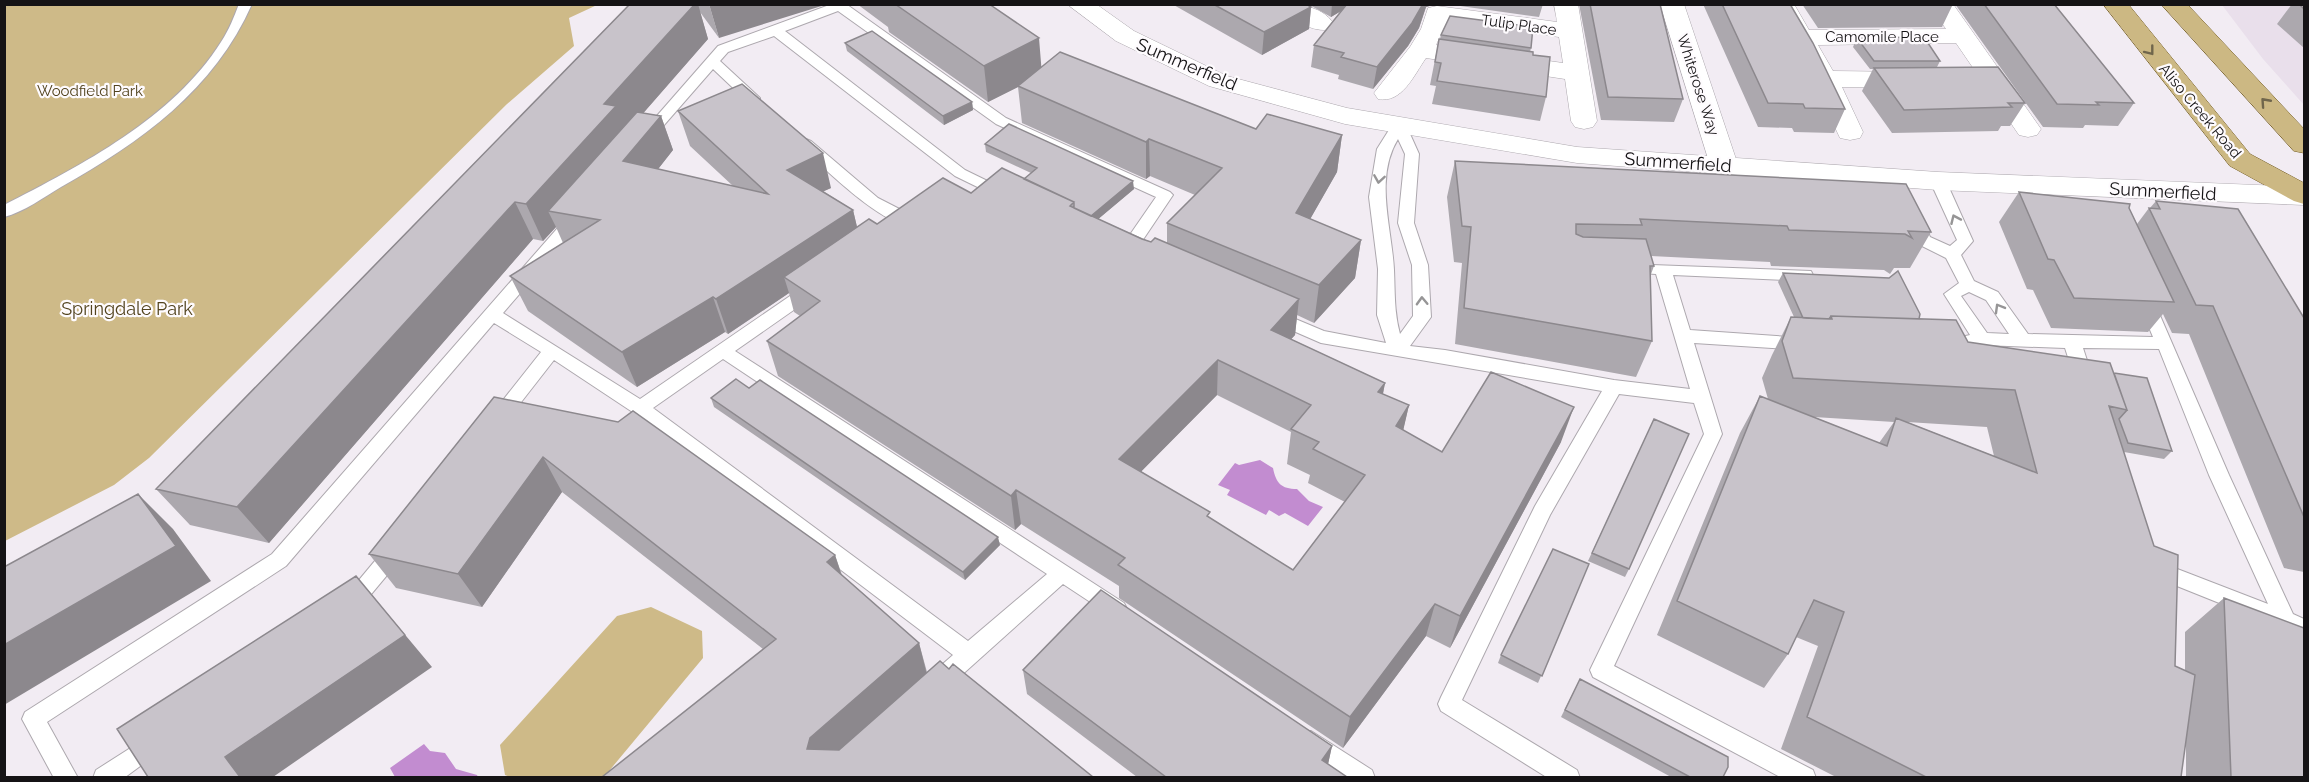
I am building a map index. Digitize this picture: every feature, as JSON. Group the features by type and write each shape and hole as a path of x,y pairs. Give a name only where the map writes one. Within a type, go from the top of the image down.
{"main road":[{"name":"Aliso Creek Road","path":"2115,4 2240,160 2304,196"},
{"path":"2173,4 2304,145"}],"street":[{"name":"Summerfield","path":"1079,4 1125,36 1218,81 1345,116 1577,155 1724,165 1902,195 1938,181 2304,196"},
{"path":"1285,4 1322,24"},
{"name":"Tulip Place","path":"1566,4 1584,121"},
{"name":"Whiterose Way","path":"1672,4 1724,165"},
{"name":"Camomile Place","path":"1782,4 1825,80 1850,132"},
{"name":"Camomile Place","path":"1941,4 2028,129"},
{"name":"Tulip Place","path":"1387,93 1420,50 1433,29 1437,14 1570,32"},
{"name":"Camomile Place","path":"1801,38 1963,36"},
{"path":"1420,50 1576,74"},
{"path":"1825,80 1994,80"}],"lane":[{"path":"4,212 52,187 131,137 188,90 222,52 246,4"},
{"path":"633,151 723,49 840,6 1001,121 1165,195 1120,250 1147,262"},
{"path":"776,31 960,172 1022,202"},
{"path":"712,61 767,111"},
{"path":"1397,351 1422,317 1420,264 1406,223 1412,154 1399,125"},
{"path":"1397,351 1386,315 1386,269 1377,198 1384,149 1399,125"},
{"path":"792,133 872,202 909,221"},
{"path":"960,189 976,181"},
{"path":"1938,181 1965,242 1952,254"},
{"path":"1902,195 1924,240 1952,254 1968,285 1992,296 2023,340"},
{"path":"67,777 33,719 279,560 588,203"},
{"path":"893,233 926,210"},
{"path":"1617,267 1826,276"},
{"path":"1663,269 1713,434 1601,669 1804,777"},
{"path":"640,408 828,278"},
{"path":"1968,285 1952,294 1962,313 1982,339"},
{"path":"2141,290 2219,475 2286,621"},
{"path":"1260,310 1321,337 1397,351 1445,356 1614,387 1703,397"},
{"path":"492,314 640,408 969,654"},
{"path":"1685,336 1825,346"},
{"path":"1931,349 1982,339 2165,343"},
{"path":"2072,342 2091,399"},
{"path":"486,435 552,350"},
{"path":"723,351 1135,622"},
{"path":"1569,777 1449,704 1542,512 1614,387"},
{"path":"337,614 356,601 408,534"},
{"path":"2143,554 2146,564 2304,628"},
{"path":"920,698 1062,573"},
{"path":"104,777 172,730"},
{"path":"1297,732 1364,777"}],"shaded area":[{"path":"2222,5 2304,5 2304,105 2263,59"},
{"path":"1260,460 1273,468 1280,484 1287,488 1297,489 1309,501 1323,507 1308,526 1285,513 1279,516 1269,510 1266,515 1227,495 1230,490 1218,485 1235,463 1239,465"},
{"path":"424,744 430,751 445,753 456,769 478,777 395,777 390,768"}],"green space":[{"name":"Springdale Park","path":"5,5 597,5 569,18 574,46 507,104 149,458 114,485 5,541"},
{"path":"651,607 702,631 703,658 604,777 510,777 505,775 500,745 617,616"}],"building":[{"path":"630,4 695,4 604,104 616,106 526,204 515,202 237,507 156,489"},
{"path":"895,4 989,4 1039,38 984,66"},
{"path":"1213,4 1306,4 1311,7 1264,32"},
{"path":"1347,4 1423,4 1412,23 1377,67 1341,57 1344,53 1314,45"},
{"path":"1590,4 1660,4 1683,99 1608,97"},
{"path":"1722,4 1790,4 1813,43 1845,109 1805,108 1803,104 1768,103"},
{"path":"1984,4 2054,4 2134,103 2057,104"},
{"path":"1450,16 1533,27 1531,48 1441,35"},
{"path":"872,31 972,102 943,116 845,43"},
{"path":"1924,37 1940,61 1874,61 1857,38"},
{"path":"1439,39 1533,52 1533,55 1550,57 1546,97 1437,81 1441,63 1435,62"},
{"path":"1060,52 1256,129 1267,114 1342,135 1296,213 1361,240 1319,285 1167,223 1222,168 1149,139 1146,142 1018,86"},
{"path":"1998,67 2025,103 2008,103 2012,107 1904,110 1874,68"},
{"path":"742,84 823,153 787,170 853,210 716,299 713,297 622,352 510,276 600,220 548,211 637,112 661,116 623,161 768,194 678,111"},
{"path":"1009,124 1133,181 1091,216 1074,208 1074,202 1024,179 1037,168 985,144"},
{"path":"1455,161 1906,184 1931,232 1908,231 1912,238 1905,234 1789,230 1787,226 1640,219 1642,225 1576,224 1576,234 1583,237 1646,239 1654,266 1650,266 1652,341 1464,308 1471,227 1462,226"},
{"path":"1002,168 1074,202 1070,206 1142,239 1151,242 1155,238 1299,299 1271,330 1385,383 1378,392 1409,405 1396,426 1442,452 1491,372 1574,407 1460,616 1435,604 1350,717 1118,565 1125,558 1016,490 1011,496 767,341 820,301 784,277 869,219 877,224 943,178 971,193","holes":["1218,360 1311,405 1291,429 1319,442 1313,449 1365,475 1293,570 1207,516 1210,512 1119,459"]},
{"path":"2019,192 2130,204 2129,208 2174,302 2074,298 2054,260 2048,259"},
{"path":"2156,201 2238,209 2304,318 2304,517 2213,306 2196,305 2149,208 2160,209"},
{"path":"1898,271 1920,314 1919,319 1831,316 1829,319 1803,318 1783,273 1889,278"},
{"path":"1831,316 1956,320 1968,342 2110,363 2127,410 2109,406 2154,546 2178,555 2175,666 2195,675 2181,777 1926,777 1807,717 1844,612 1814,600 1788,654 1677,601 1760,396 1887,446 1896,418 2037,473 2015,390 1793,378 1782,341 1791,317 1832,319"},
{"path":"2114,373 2147,378 2172,451 2128,443 2119,419 2127,410"},
{"path":"736,379 749,388 760,380 998,537 963,572 711,398"},
{"path":"494,397 618,422 633,411 835,555 827,562 919,643 810,738 807,749 839,750 940,661 949,669 953,664 1093,777 602,777 776,639 543,457 458,574 369,554"},
{"path":"1654,419 1689,434 1629,569 1592,553"},
{"path":"138,494 176,546 4,645 4,567"},
{"path":"1553,549 1589,564 1542,676 1501,655"},
{"path":"356,576 405,635 225,757 240,777 148,777 117,729"},
{"path":"1101,590 1332,746 1322,760 1347,777 1166,777 1023,670"},
{"path":"2224,598 2304,628 2304,777 2231,777"},
{"path":"1580,679 1728,757 1728,767 1723,777 1690,777 1565,710"}],"park label":[{"name":"Woodfield Park","path":"90,91"}]}
